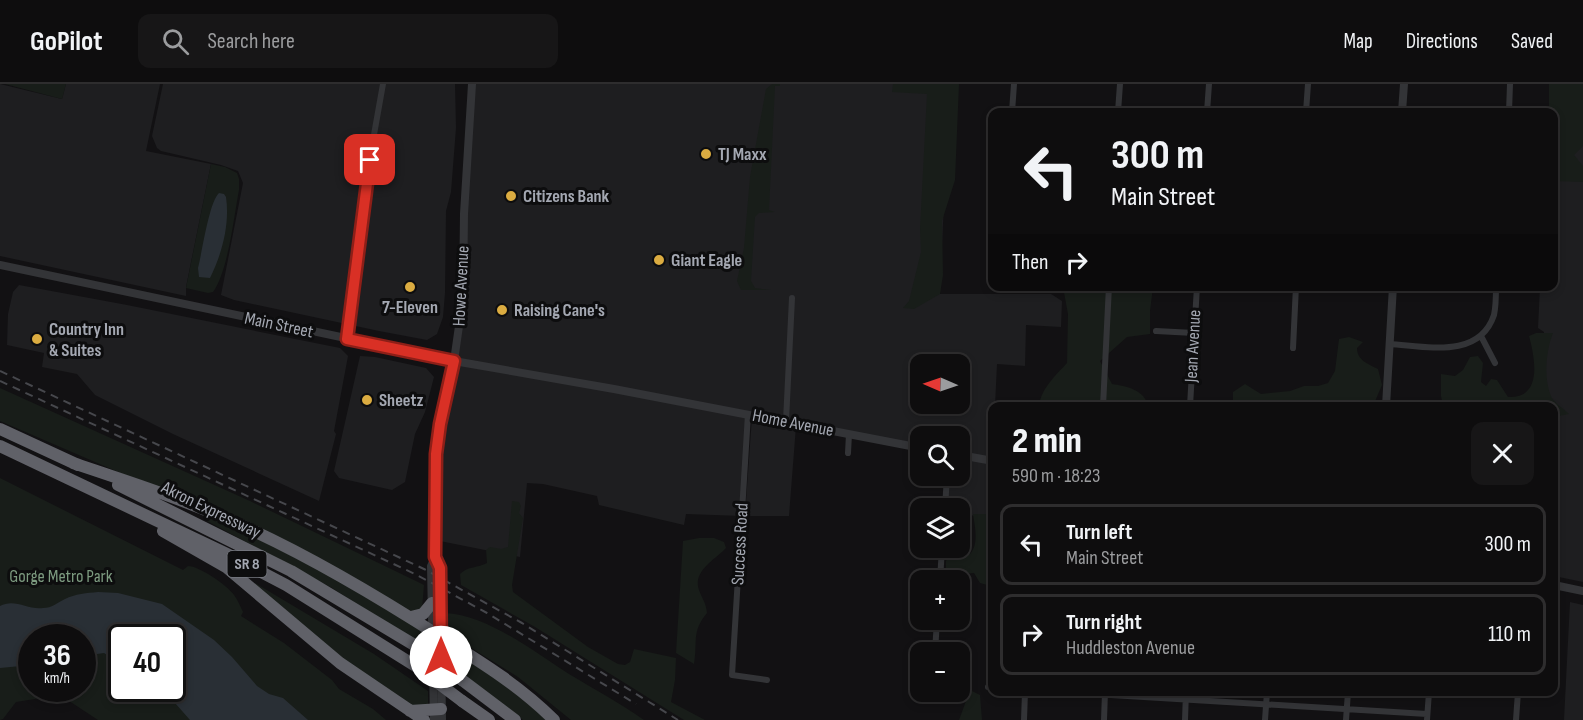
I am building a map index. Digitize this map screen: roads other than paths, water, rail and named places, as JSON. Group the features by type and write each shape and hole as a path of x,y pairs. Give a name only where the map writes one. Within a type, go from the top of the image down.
{"highway":[{"name":"Akron Expressway","path":"0,429 291,571 416,646 515,720"},
{"name":"Akron Expressway","path":"0,446 210,545 286,585 417,667 489,720"},
{"path":"73,463 159,492 242,525 319,563 411,617 503,676 554,720"},
{"path":"68,477 226,567 340,663 424,720"},
{"path":"411,617 423,614 432,603"},
{"path":"410,711 437,715"}],"street":[{"path":"347,339 367,174 383,84"},
{"name":"Howe Avenue","path":"437,634 432,603 431,566 435,557 436,454 454,361 463,298 464,214 472,84"},
{"path":"1012,108 1014,84"},
{"path":"1118,108 1120,84"},
{"path":"1207,108 1209,84"},
{"path":"1306,108 1308,84"},
{"path":"1402,108 1404,84"},
{"path":"1509,108 1510,84"},
{"name":"Main Street","path":"0,265 454,361 665,398"},
{"path":"1103,402 1109,291"},
{"name":"Jean Avenue","path":"1190,402 1197,291"},
{"path":"1293,348 1296,291"},
{"path":"1386,402 1393,291"},
{"path":"1389,344 1457,347 1475,341 1486,330 1494,314 1496,291"},
{"path":"786,421 792,298"},
{"path":"1156,331 1194,333"},
{"path":"1480,336 1495,363"},
{"name":"Home Avenue","path":"665,398 910,446"},
{"name":"Success Road","path":"747,414 732,675 766,680"},
{"path":"848,453 849,434"},
{"path":"970,457 988,460"},
{"name":"Howe Avenue","path":"435,557 440,568 437,715"},
{"path":"1558,586 1583,591"},
{"path":"1024,720 1025,696"},
{"path":"1104,720 1105,696"},
{"path":"1139,696 1346,709 1427,717 1429,696"},
{"path":"1185,720 1186,696"},
{"path":"1265,720 1267,696"},
{"path":"1346,720 1348,696"},
{"path":"1516,720 1518,696"}],"railway":[{"path":"0,371 424,569 522,623 678,720"},
{"path":"0,381 415,574 487,613 636,704"}],"place":[{"name":"TJ Maxx","path":"706,154"},
{"name":"Citizens Bank","path":"511,196"},
{"name":"Giant Eagle","path":"659,260"},
{"name":"7-Eleven","path":"410,287"},
{"name":"Raising Cane's","path":"502,310"},
{"name":"Country Inn & Suites","path":"37,339"},
{"name":"Sheetz","path":"367,400"}],"park label":[{"name":"Gorge Metro Park","path":"61,576"}]}
